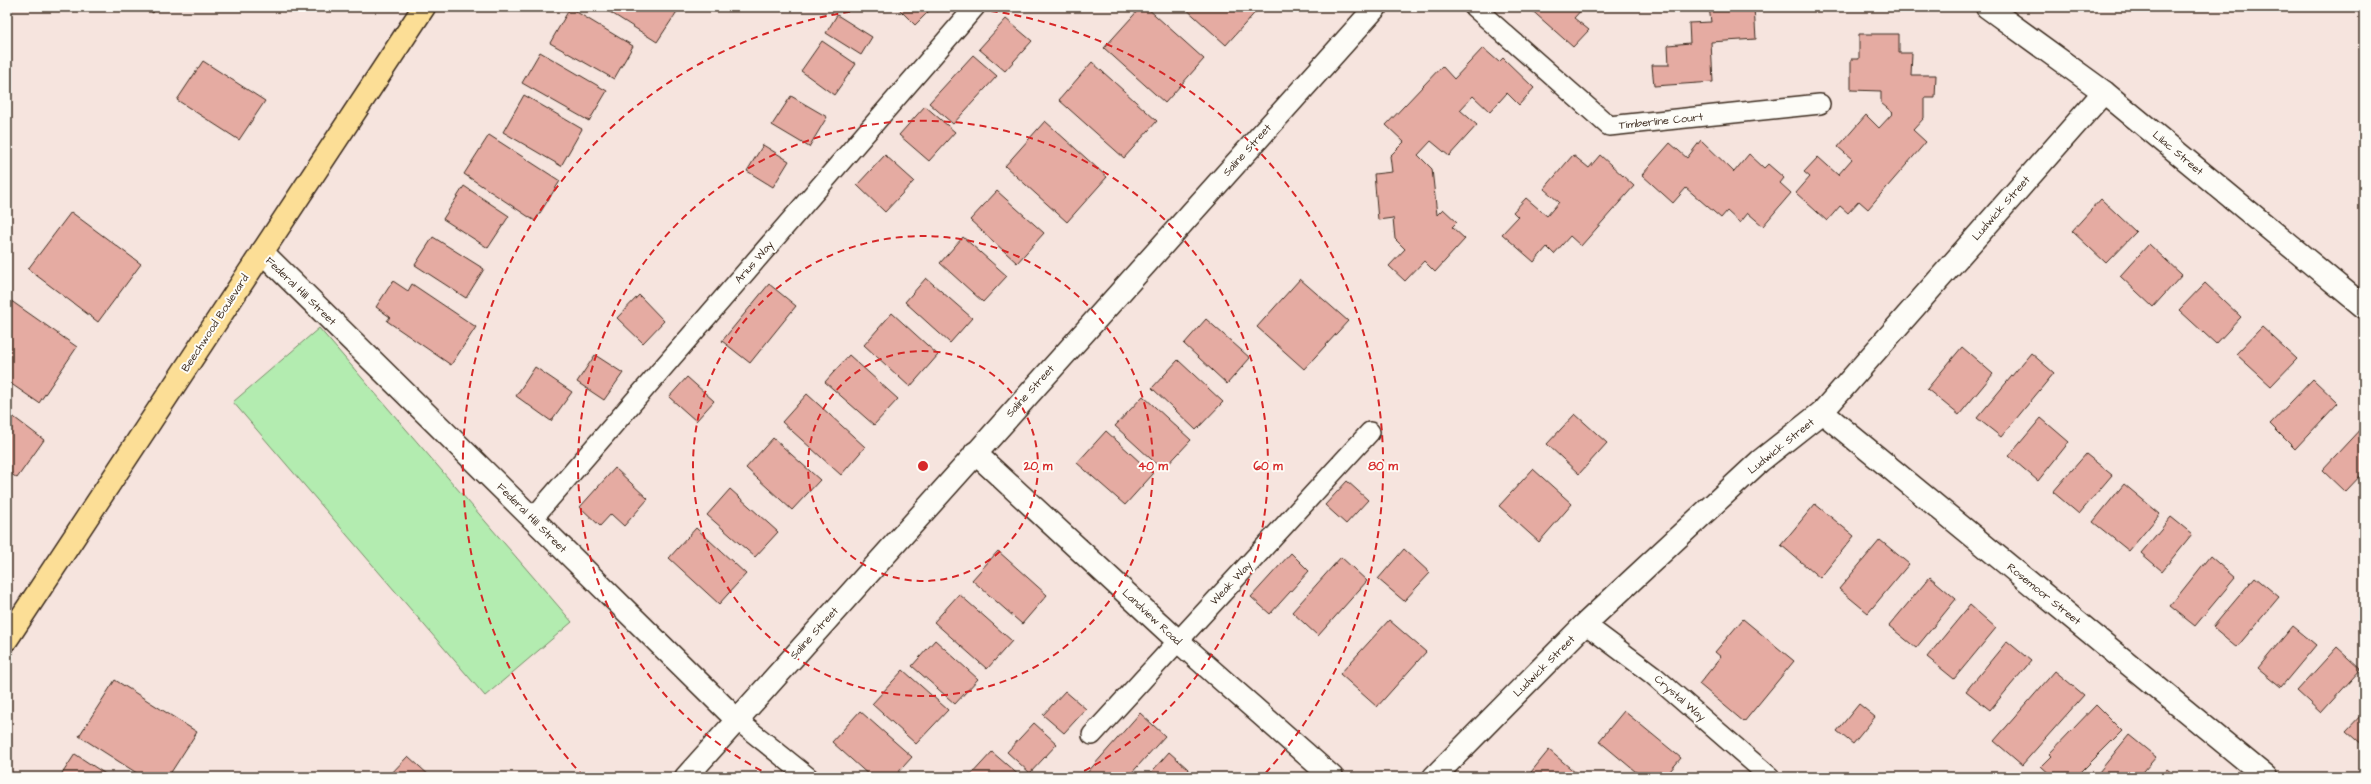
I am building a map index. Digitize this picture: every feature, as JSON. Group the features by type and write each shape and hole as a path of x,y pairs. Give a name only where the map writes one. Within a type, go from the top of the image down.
{"main road":[{"name":"Beechwood Boulevard","path":"7,639 424,7"}],"street":[{"name":"Saline Street","path":"686,777 974,453 1376,7"},
{"name":"Lilac Street","path":"1987,7 2104,92 2364,306"},
{"name":"Ludwick Street","path":"1434,777 1585,624 1760,461 1822,412 2104,92"},
{"name":"Federal Hill Street","path":"262,252 737,720"},
{"name":"Rosemoor Street","path":"1822,412 2266,777"},
{"name":"Landview Road","path":"974,453 1178,641 1332,777"}],"lane":[{"name":"Arius Way","path":"533,518 975,7"},
{"name":"Timberline Court","path":"1474,7 1609,126 1820,104"},
{"name":"Weak Way","path":"1092,735 1370,432"},
{"name":"Crystal Way","path":"1585,624 1653,674 1770,777"},
{"name":"Federal Hill Street","path":"737,720 808,777"}],"green space":[{"path":"319,328 572,622 485,696 233,402"}],"building":[{"path":"144,7 157,7 153,13"},
{"path":"311,7 322,7 319,12"},
{"path":"602,7 680,7 657,42"},
{"path":"897,7 933,7 915,25"},
{"path":"1141,7 1146,7 1204,59 1165,103 1104,48"},
{"path":"1184,7 1260,7 1226,45"},
{"path":"1528,7 1584,7 1574,18 1589,30 1573,47"},
{"path":"1709,7 1754,7 1756,39 1711,42 1713,82 1654,86 1652,65 1669,65 1668,45 1690,43 1689,23 1711,22"},
{"path":"570,8 633,46 614,79 550,43"},
{"path":"837,15 872,37 861,55 826,33"},
{"path":"1006,19 1032,41 1005,71 979,49"},
{"path":"1859,34 1899,34 1899,53 1912,53 1911,75 1936,75 1935,98 1924,98 1924,118 1913,130 1926,142 1868,209 1859,201 1848,213 1840,206 1827,221 1796,193 1810,177 1804,172 1818,157 1838,175 1852,159 1838,147 1866,115 1879,128 1893,113 1881,103 1881,91 1851,90 1851,59 1859,59"},
{"path":"822,41 856,64 834,95 801,71"},
{"path":"1483,48 1499,62 1503,58 1534,88 1519,105 1507,93 1490,112 1473,96 1460,110 1477,125 1449,156 1431,141 1418,155 1432,169 1437,215 1443,209 1457,222 1452,227 1465,239 1435,272 1424,261 1405,281 1389,266 1405,249 1395,239 1393,218 1378,220 1374,174 1392,172 1390,156 1404,142 1386,125 1442,66 1454,79"},
{"path":"540,52 607,91 589,121 522,83"},
{"path":"973,55 997,76 953,124 929,103"},
{"path":"203,61 265,101 239,140 177,100"},
{"path":"1092,62 1157,121 1124,158 1059,100"},
{"path":"524,95 582,129 561,166 503,132"},
{"path":"791,96 827,117 809,147 772,125"},
{"path":"925,106 955,132 929,161 899,135"},
{"path":"1045,121 1107,177 1067,222 1005,166"},
{"path":"489,135 560,181 535,221 464,174"},
{"path":"1701,140 1734,172 1749,154 1764,168 1768,164 1784,178 1780,183 1791,193 1763,226 1748,213 1740,223 1727,211 1721,218 1686,188 1673,203 1642,175 1670,143 1687,158"},
{"path":"763,145 789,161 773,187 747,171"},
{"path":"885,155 914,181 885,212 857,185"},
{"path":"1573,155 1589,168 1600,155 1634,186 1581,246 1570,236 1554,254 1547,247 1534,262 1502,234 1518,217 1513,212 1526,198 1547,216 1559,202 1544,189"},
{"path":"464,186 509,216 488,248 443,219"},
{"path":"997,191 1044,233 1017,263 970,220"},
{"path":"2101,199 2136,232 2106,263 2072,231"},
{"path":"71,212 141,264 98,322 28,269"},
{"path":"433,237 484,269 466,298 415,265"},
{"path":"963,237 1007,276 983,302 940,263"},
{"path":"2149,244 2182,275 2153,307 2120,276"},
{"path":"926,278 972,318 950,343 905,302"},
{"path":"1300,279 1348,321 1304,369 1257,327"},
{"path":"393,281 408,291 412,284 476,327 451,365 387,321 390,317 376,307"},
{"path":"2205,283 2241,317 2216,344 2179,310"},
{"path":"769,284 796,306 750,363 722,341"},
{"path":"639,295 664,321 643,343 617,318"},
{"path":"7,298 77,347 39,403 7,381"},
{"path":"892,313 938,355 910,387 864,345"},
{"path":"1206,319 1250,358 1227,384 1184,344"},
{"path":"2262,327 2297,359 2271,386 2236,354"},
{"path":"1962,347 1993,374 1959,415 1927,389"},
{"path":"2031,353 2054,373 2001,437 1977,418"},
{"path":"595,355 623,373 604,400 577,382"},
{"path":"849,355 898,399 874,425 825,382"},
{"path":"1178,360 1223,402 1196,430 1152,388"},
{"path":"535,367 572,392 551,421 516,396"},
{"path":"687,377 714,401 696,421 669,397"},
{"path":"2313,379 2338,403 2295,449 2270,424"},
{"path":"807,394 865,447 841,475 782,422"},
{"path":"1143,396 1191,440 1163,470 1115,426"},
{"path":"7,412 44,440 17,478 7,471"},
{"path":"1575,414 1607,443 1579,474 1547,444"},
{"path":"2041,418 2069,442 2038,481 2009,456"},
{"path":"2364,425 2364,472 2345,492 2322,470"},
{"path":"1106,431 1153,474 1125,505 1077,463"},
{"path":"773,438 820,480 792,510 746,468"},
{"path":"2086,454 2112,475 2079,514 2053,492"},
{"path":"615,468 648,499 624,526 611,514 600,526 580,507"},
{"path":"1533,469 1572,504 1539,542 1499,506"},
{"path":"1347,481 1368,500 1346,524 1325,505"},
{"path":"2124,484 2160,514 2129,551 2093,522"},
{"path":"730,489 778,532 755,557 707,515"},
{"path":"1815,504 1854,536 1820,578 1781,545"},
{"path":"2171,517 2192,534 2162,571 2141,553"},
{"path":"696,528 746,574 719,604 669,558"},
{"path":"1880,540 1909,564 1868,613 1839,589"},
{"path":"1404,549 1430,573 1404,601 1378,579"},
{"path":"998,551 1047,595 1022,624 972,580"},
{"path":"1291,553 1309,571 1270,614 1251,597"},
{"path":"2210,556 2235,578 2195,626 2170,606"},
{"path":"1341,557 1367,581 1318,636 1292,612"},
{"path":"1930,577 1956,599 1916,648 1889,626"},
{"path":"2255,577 2279,597 2237,647 2213,627"},
{"path":"959,594 1012,641 987,669 934,622"},
{"path":"1970,605 1996,628 1954,679 1927,657"},
{"path":"1743,619 1794,661 1744,722 1699,684 1721,657 1715,652"},
{"path":"1389,620 1426,652 1377,707 1340,674"},
{"path":"2293,626 2316,645 2281,687 2258,668"},
{"path":"935,640 978,679 955,704 912,666"},
{"path":"2007,641 2031,661 1990,710 1966,691"},
{"path":"2337,647 2361,669 2321,713 2297,691"},
{"path":"903,670 948,710 916,744 872,704"},
{"path":"2055,671 2084,695 2022,765 1994,741"},
{"path":"115,680 197,732 168,777 143,777 79,736"},
{"path":"1065,691 1086,709 1064,733 1043,715"},
{"path":"1859,704 1875,717 1853,744 1837,731"},
{"path":"2096,705 2122,731 2076,777 2053,777 2041,766 2051,756 2049,754"},
{"path":"860,711 912,757 894,777 871,777 832,742"},
{"path":"1624,711 1681,758 1665,777 1642,777 1599,741"},
{"path":"2364,712 2364,747 2346,731"},
{"path":"1140,713 1165,736 1128,777 1089,777 1086,774"},
{"path":"1034,723 1057,744 1030,773 1007,752"},
{"path":"2129,735 2156,757 2139,777 2095,777"},
{"path":"1549,750 1577,774 1575,777 1527,777"},
{"path":"992,752 1021,777 969,777"},
{"path":"1169,752 1197,777 1147,777"},
{"path":"75,754 110,777 60,777"},
{"path":"408,756 431,777 388,777"},
{"path":"2167,769 2177,777 2160,777"}]}
